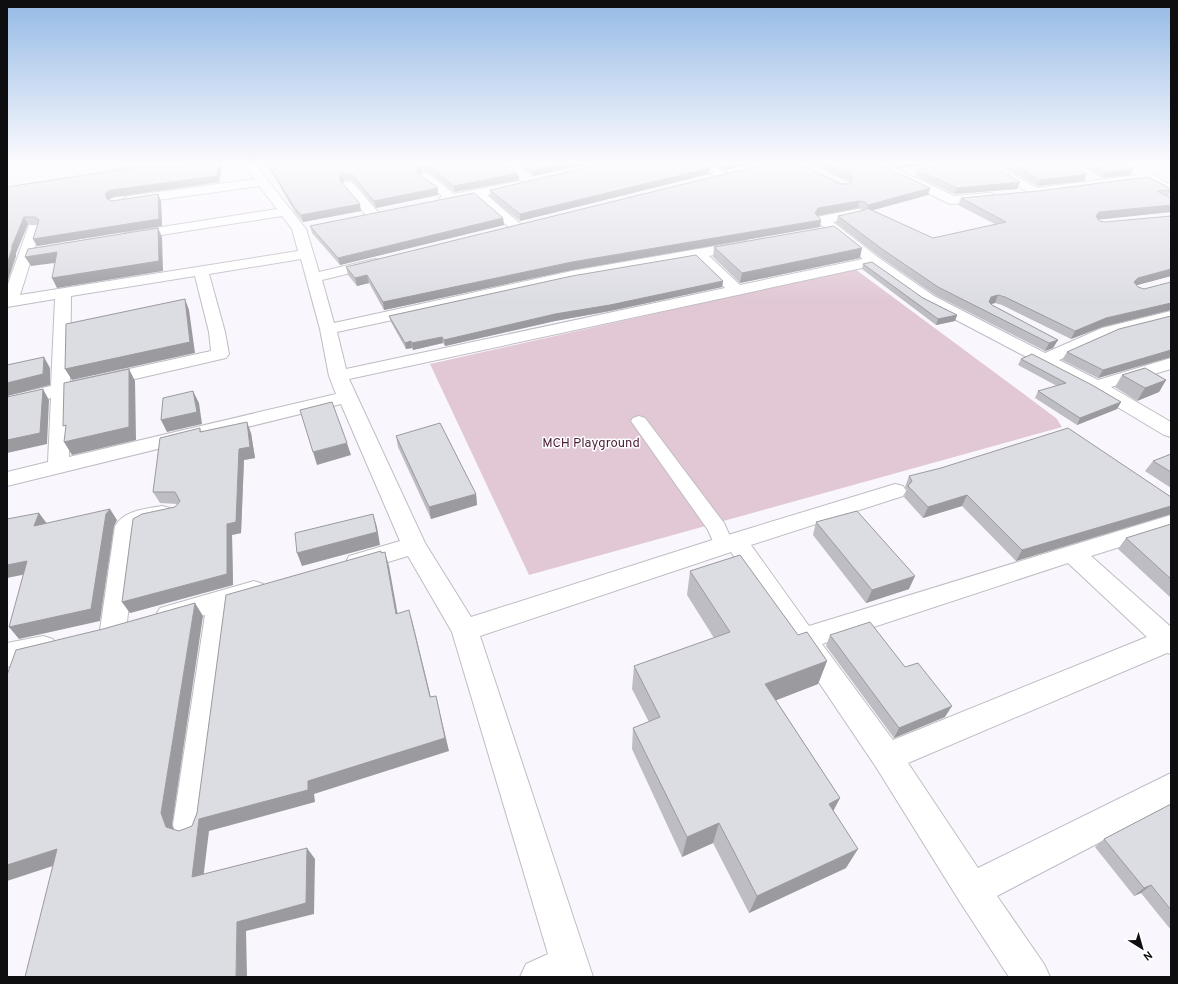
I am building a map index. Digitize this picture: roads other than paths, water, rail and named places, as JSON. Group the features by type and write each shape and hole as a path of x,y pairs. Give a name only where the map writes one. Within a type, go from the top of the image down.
{"street":[{"path":"287,209 299,222 306,254 343,386 414,546 465,630 561,973"},
{"path":"367,209 372,215"},
{"path":"496,209 517,227"},
{"path":"358,218 387,212"},
{"path":"858,213 822,220 826,231 874,261 928,299 1096,386 1171,432"},
{"path":"116,239 299,222"},
{"path":"502,231 532,223"},
{"path":"34,228 9,302 306,254"},
{"path":"328,329 572,276 758,242"},
{"path":"24,254 40,251"},
{"path":"698,253 736,290"},
{"path":"313,278 388,259"},
{"path":"7,479 58,467 343,386 736,290 874,261"},
{"path":"7,402 220,354 217,332 201,271"},
{"path":"58,467 63,294"},
{"path":"1045,359 1108,332 1171,316"},
{"path":"1050,337 1071,348"},
{"path":"1096,386 1171,363"},
{"path":"465,630 730,543 895,491"},
{"path":"110,630 127,526 136,520 172,511"},
{"path":"802,639 1171,523"},
{"path":"730,543 802,639 887,757 972,890 1031,977"},
{"path":"340,567 414,546"},
{"path":"887,757 1170,642 1072,553"},
{"path":"7,682 11,654 110,630 272,586"},
{"path":"189,825 220,601"},
{"path":"972,890 1171,788"}],"lane":[{"path":"639,421 717,528 730,543"}],"park label":[{"name":"MCH Playground","path":"591,442"}]}
